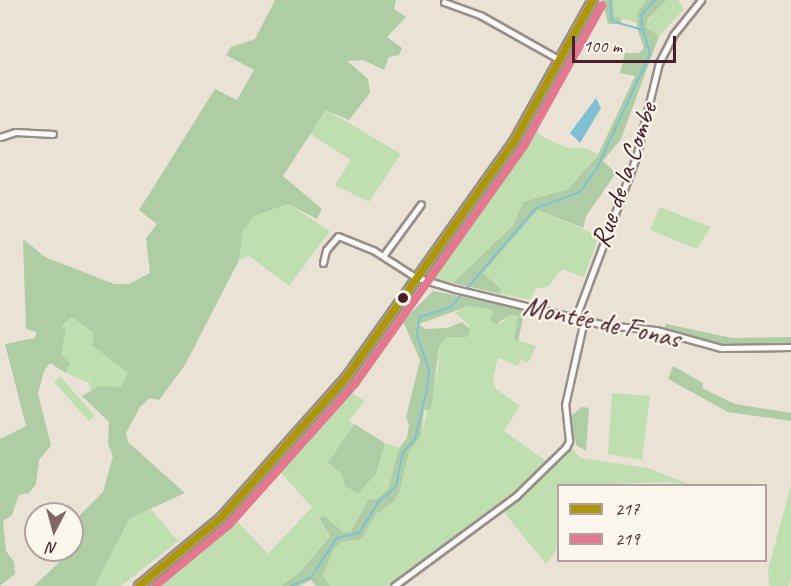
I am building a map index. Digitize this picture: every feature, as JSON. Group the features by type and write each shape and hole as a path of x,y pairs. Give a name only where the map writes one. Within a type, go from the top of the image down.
{"main road":[{"path":"139,586 222,517 346,378 415,277 515,140 558,59 593,0"}],"street":[{"name":"Rue de la Combe","path":"576,317 636,158 659,63 673,35 701,0"},
{"path":"444,2 480,15 558,59"},
{"path":"0,137 15,132 53,134"},
{"path":"383,256 421,204"},
{"name":"Montée de Fonas","path":"323,263 326,250 338,236 383,256 415,277 455,289 616,327 641,327 721,348 791,347"},
{"path":"394,586 516,496 566,447 569,441 565,405 584,320"}],"green space":[{"path":"275,0 396,0 394,9 406,17 387,37 402,48 399,55 389,57 384,70 363,60 347,61 368,79 370,93 349,120 326,110 283,176 322,209 317,219 288,204 254,216 243,231 239,260 185,365 159,400 150,398 140,407 126,433 128,442 185,493 130,518 95,586 34,586 59,562 84,562 84,511 103,492 113,456 108,444 109,422 82,396 99,386 121,387 128,373 92,345 94,333 72,317 61,326 66,330 61,354 70,363 66,373 50,363 44,371 38,393 51,446 39,460 36,484 29,493 19,495 12,515 3,521 6,551 14,562 15,574 0,586 0,439 26,426 5,344 35,338 36,332 26,329 23,239 45,257 114,284 129,284 150,273 146,238 157,224 139,210 215,89 237,100 254,70 226,55 231,47 255,39"},
{"path":"602,0 613,0 614,17 620,17 622,24 608,24"},
{"path":"613,0 647,0 638,11 638,23 614,17"},
{"path":"647,0 667,0 648,19 646,27 659,36 621,139 603,161 616,173 586,216 583,228 538,210 483,273 501,288 500,294 453,283 513,225 523,202 568,189 598,155 635,76 620,73 625,53 639,53 644,48 637,28 638,11"},
{"path":"667,0 678,0 684,9 659,36 646,27 648,20"},
{"path":"327,110 401,154 369,202 335,185 351,160 310,134"},
{"path":"533,126 541,136 568,148 585,148 598,154 568,189 523,202 513,225 453,283 429,277 427,270"},
{"path":"288,204 330,231 289,286 249,256 239,260 243,231 254,216"},
{"path":"660,207 711,227 697,249 650,230"},
{"path":"538,210 599,236 584,277 562,269 548,287 536,288 530,300 500,294 501,287 483,273"},
{"path":"433,291 525,309 518,342 514,339 518,316 510,315 496,324 490,321 493,310 469,306 419,324 425,329 448,328 462,322 471,330 467,337 447,337 439,347 431,409 424,410 421,436 409,452 400,491 394,502 377,513 362,539 342,542 333,550 323,576 330,586 316,586 311,580 299,586 281,586 301,571 330,536 319,518 323,515 343,532 350,532 368,500 378,498 388,489 399,448 407,438 409,424 406,417 420,360 403,321"},
{"path":"469,306 494,310 500,324 510,315 518,316 514,339 536,346 528,363 521,359 518,366 498,358 493,377 495,388 520,406 504,431 546,461 521,488 387,586 330,586 323,576 333,550 342,542 362,539 377,513 394,502 400,491 409,452 421,436 438,368 439,347 447,337 467,337 469,325 455,313"},
{"path":"72,317 95,333 118,366 129,373 121,387 91,390 89,383 66,373 70,363 61,354 66,331 60,327"},
{"path":"666,324 732,338 791,337 791,344 724,345 664,330"},
{"path":"673,366 703,383 702,388 735,404 791,413 791,421 728,412 668,379"},
{"path":"60,376 95,416 89,421 54,382"},
{"path":"345,389 365,401 349,421 354,424 328,464 341,474 345,486 376,474 385,443 399,448 388,489 378,498 368,500 350,532 343,532 323,515 319,519 330,535 301,571 281,586 157,586 197,557 237,521 268,554 312,507 278,470"},
{"path":"612,393 650,396 642,460 608,454"},
{"path":"582,407 589,408 586,451 576,445 569,418"},
{"path":"354,424 385,443 376,474 358,493 345,486 341,474 328,463"},
{"path":"571,448 581,458 648,468 688,484 665,482 557,484 557,549 546,564 503,511"},
{"path":"791,485 791,579 789,586 769,586 768,570"},
{"path":"149,507 178,541 121,586 95,586 130,518"}],"water":[{"path":"596,98 601,108 580,143 570,133"}],"waterway":[{"path":"291,586 311,577 337,538 359,533 378,502 396,487 403,452 415,439 428,385 429,369 417,336 419,317 451,307 536,208 580,192 597,168 650,54 643,30 612,21 610,0"},
{"path":"642,29 641,15 655,0"}],"transit line":[{"name":"217","path":"139,586 222,517 346,378 515,140 593,0"},
{"name":"219","path":"155,586 229,525 355,384 524,146 602,5"}]}
